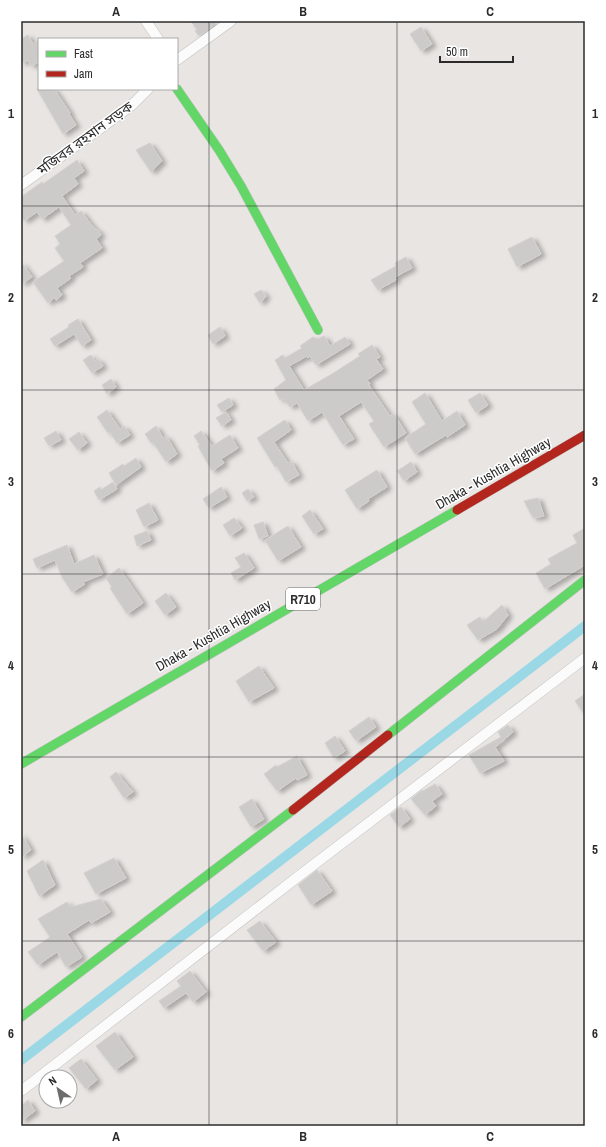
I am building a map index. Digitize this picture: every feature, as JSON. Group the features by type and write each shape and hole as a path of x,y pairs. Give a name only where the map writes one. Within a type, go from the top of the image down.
{"street":[{"path":"146,21 157,38"},
{"path":"178,59 231,21"},
{"name":"মজিবর রহমান সড়ক","path":"21,184 122,113 147,90"},
{"path":"178,90 219,150 241,186 318,330"},
{"name":"Dhaka - Kushtia Highway","path":"21,764 585,435"},
{"path":"21,1017 280,820 585,580"},
{"path":"21,1091 283,888 585,658"}],"building":[{"path":"191,21 210,21 213,26 199,36"},
{"path":"421,27 432,44 421,51 410,34"},
{"path":"28,35 33,44 38,41 38,62 31,66 28,60 21,63 21,39"},
{"path":"37,89 55,90 70,113 69,114 76,125 63,134"},
{"path":"150,143 162,161 151,172 136,150"},
{"path":"77,160 84,171 74,178 78,184 62,196 75,215 81,211 96,230 97,229 101,235 96,239 102,248 80,263 83,267 69,276 71,278 57,288 62,295 56,300 54,298 48,303 33,282 64,261 55,248 60,244 55,236 71,225 59,207 42,219 37,212 24,221 21,216 21,197 42,182 43,184"},
{"path":"532,237 541,254 517,267 508,249"},
{"path":"406,257 412,268 395,277 396,280 378,290 371,280 396,266 395,263"},
{"path":"21,262 32,277 21,284"},
{"path":"261,290 266,296 260,303 254,294"},
{"path":"78,319 91,340 82,346 74,334 55,346 50,339 69,327 68,325"},
{"path":"220,327 225,336 213,344 208,335"},
{"path":"324,336 330,346 345,337 350,344 316,365 310,356 308,358 307,356 289,366 304,390 360,356 358,354 372,345 380,357 376,359 383,369 367,380 370,384 368,384 390,416 394,414 406,433 384,447 369,424 374,421 361,402 339,416 354,439 343,445 322,412 308,421 297,403 290,407 283,398 280,400 274,389 286,380 275,360 283,355 285,358 302,348 300,346 313,337 318,339"},
{"path":"91,355 95,361 98,359 103,366 92,373 83,360"},
{"path":"111,379 116,387 107,394 102,385"},
{"path":"425,393 442,421 457,411 465,425 447,437 446,435 415,454 405,438 426,424 412,402"},
{"path":"480,393 488,405 476,413 468,400"},
{"path":"229,398 233,405 222,412 217,405"},
{"path":"107,410 120,429 124,426 130,435 117,443 97,417"},
{"path":"226,412 231,420 222,426 216,418"},
{"path":"285,420 291,430 274,442 288,463 291,461 299,475 286,482 277,466 275,467 257,438"},
{"path":"156,426 163,438 166,436 177,454 166,462 153,442 151,443 145,434"},
{"path":"56,431 61,440 49,446 44,438"},
{"path":"201,431 212,446 230,435 238,448 221,459 224,463 212,471 198,446 200,445 194,436"},
{"path":"79,432 87,443 78,450 69,439"},
{"path":"136,458 141,467 116,485 109,473"},
{"path":"411,462 417,472 404,481 397,471"},
{"path":"377,470 387,487 368,499 369,501 357,509 345,490"},
{"path":"113,482 117,489 99,500 94,491 100,487 101,490"},
{"path":"221,487 227,497 209,508 203,499"},
{"path":"248,489 254,497 247,501 242,493"},
{"path":"538,498 544,516 533,518 524,501"},
{"path":"149,503 158,520 144,527 136,510"},
{"path":"310,510 323,529 314,534 302,516"},
{"path":"234,518 242,528 230,536 223,525"},
{"path":"263,522 268,536 259,539 254,525"},
{"path":"288,526 301,547 278,561 265,540"},
{"path":"585,528 585,565 545,589 536,573 551,564 548,559 577,543 573,535"},
{"path":"147,531 151,540 137,546 134,536"},
{"path":"67,545 74,564 94,555 103,574 83,582 85,584 72,592 62,577 55,560 37,568 33,559"},
{"path":"244,553 254,568 235,580 231,573 241,567 235,558"},
{"path":"119,568 143,603 127,614 110,588 112,587 106,578"},
{"path":"166,593 176,607 165,615 155,601"},
{"path":"502,605 508,615 497,629 478,640 467,625 480,617 483,622"},
{"path":"259,666 274,688 249,702 236,681"},
{"path":"585,694 585,715 575,701"},
{"path":"369,717 376,727 356,741 349,731"},
{"path":"508,725 513,732 495,747 504,761 480,773 469,755 501,737 498,732"},
{"path":"335,736 345,751 334,758 325,743"},
{"path":"297,756 307,775 297,780 296,778 277,791 264,774 276,765 277,767"},
{"path":"116,772 133,792 124,798 110,777"},
{"path":"435,784 442,794 432,801 436,806 425,815 411,799 422,790 423,791"},
{"path":"252,799 264,819 251,827 239,807"},
{"path":"401,807 410,819 399,827 390,815"},
{"path":"21,834 31,850 21,857"},
{"path":"114,858 126,878 96,894 84,873"},
{"path":"43,860 55,885 39,896 27,871"},
{"path":"317,870 332,891 311,905 298,885"},
{"path":"101,899 110,912 91,923 89,920 67,934 82,957 66,967 57,952 38,965 28,952 50,937 38,919 67,902 71,907"},
{"path":"260,921 276,942 263,951 247,930"},
{"path":"190,971 206,992 193,1002 186,993 164,1008 159,1001 181,986 177,981"},
{"path":"115,1032 133,1057 115,1070 96,1046"},
{"path":"81,1059 97,1080 86,1089 78,1079 78,1069 69,1068"},
{"path":"28,1100 35,1111 21,1121 21,1106"}],"waterway":[{"path":"21,1060 585,626"}],"traffic: fast":[{"path":"178,90 219,150 241,186 318,330"},
{"path":"21,764 457,510"},
{"path":"388,735 585,580"},
{"path":"21,1017 293,810"}],"traffic: jam":[{"path":"457,510 585,435"},
{"path":"293,810 388,735"}]}
